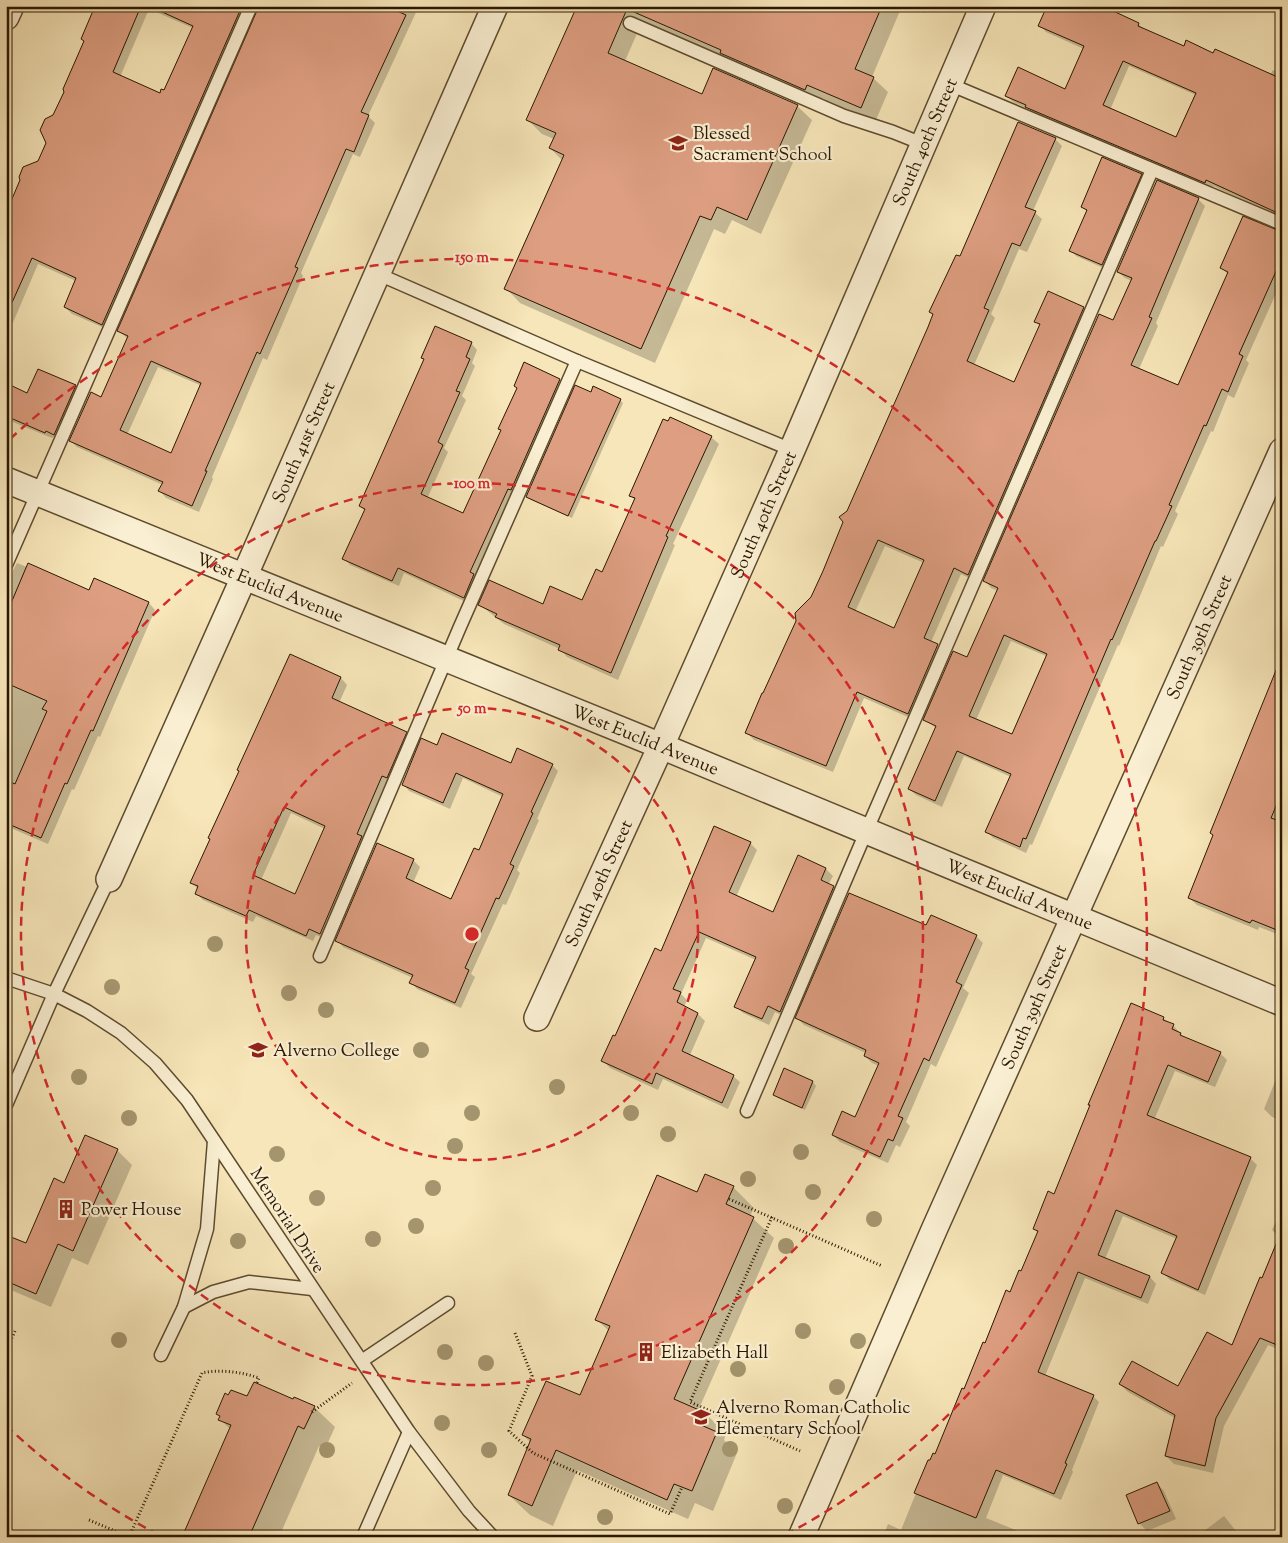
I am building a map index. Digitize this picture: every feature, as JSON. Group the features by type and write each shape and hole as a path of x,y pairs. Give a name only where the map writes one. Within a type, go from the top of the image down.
{"street":[{"path":"6,17 11,6"},
{"name":"South 41st Street","path":"109,879 495,6"},
{"name":"South 40th Street","path":"537,1018 661,746 792,450 984,6"},
{"name":"South 39th Street","path":"801,1537 934,1230 1282,451"},
{"name":"West Euclid Avenue","path":"6,480 661,746 1282,1004"}],"lane":[{"path":"6,565 251,6"},
{"path":"630,23 844,116 923,144"},
{"path":"949,84 1282,224"},
{"path":"747,1111 1152,170"},
{"path":"378,274 792,450"},
{"path":"320,956 446,660 577,360"},
{"path":"6,1105 54,994 109,879"},
{"name":"Memorial Drive","path":"6,978 54,994 87,1011 121,1032 155,1063 187,1100 409,1432 468,1511 492,1537"},
{"path":"161,1355 184,1307 207,1229 214,1141"},
{"path":"184,1307 213,1292 250,1282 312,1289"},
{"path":"366,1366 448,1303"},
{"path":"363,1537 409,1432"}],"path":[{"path":"729,1199 882,1266"},
{"path":"772,1217 690,1402 800,1452"},
{"path":"6,1351 15,1331"},
{"path":"515,1333 532,1376 509,1431 533,1453 670,1514 682,1487"},
{"path":"312,1412 366,1366"},
{"path":"89,1520 129,1537 202,1373 246,1373 259,1378 257,1383"}],"building":[{"path":"95,6 141,6 113,72 160,93 161,89 164,90 193,26 149,6 242,6 102,325 64,307 76,278 32,258 6,316 6,213 20,180 19,177 23,167 38,161 46,143 40,130 45,119 53,115 64,92 63,89 84,41 81,39"},
{"path":"259,6 386,6 406,15 361,112 369,115 354,152 346,149 295,267 298,268 260,354 257,352 205,471 207,471 192,506 158,491 163,482 69,441 91,392 101,397 128,336 117,331","holes":["151,361 201,383 171,453 120,430"]},
{"path":"577,6 882,6 855,69 874,77 861,108 807,85 805,90 720,53 721,50 627,9 608,53 702,94 713,68 798,105 747,220 717,207 711,220 700,216 641,349 504,289 564,155 549,148 556,133 526,120"},
{"path":"1047,6 1111,6 1111,10 1139,23 1138,26 1184,46 1186,40 1213,53 1215,49 1282,79 1282,215 1206,180 1205,183 1025,107 1026,105 1005,96 1018,67 1065,89 1084,46 1038,26","holes":["1123,61 1196,93 1176,137 1103,105"]},
{"path":"1018,122 1056,138 1025,207 1036,211 1020,246 1012,243 984,308 989,310 967,361 1014,382 1040,324 1034,322 1048,291 1084,307 968,575 954,568 924,638 938,644 908,714 857,692 826,766 745,733 796,621 795,613 811,597 823,571 843,522 839,517 847,511 928,327 933,314 929,312 956,255 960,256","holes":["878,540 924,560 894,628 848,607"]},
{"path":"1102,157 1142,174 1102,265 1069,251 1087,210 1081,207"},
{"path":"1157,180 1199,198 1149,317 1152,318 1131,365 1178,385 1228,272 1220,268 1243,216 1282,232 1282,258 1239,354 1243,356 1228,392 1222,389 1206,426 1204,425 1169,505 1172,506 1111,639 1026,839 1023,838 1020,847 985,832 1011,774 957,751 935,801 908,789 936,726 923,720 953,651 967,657 998,588 983,581 1099,314 1113,320 1132,278 1117,272","holes":["1004,635 1047,654 1012,734 969,716"]},
{"path":"435,326 472,342 466,357 470,359 456,391 460,392 438,442 443,445 421,494 463,513 501,430 498,429 517,388 514,386 524,362 560,379 511,490 508,489 470,572 474,574 464,598 398,568 392,581 342,559 365,509 359,506 424,359 421,358"},
{"path":"38,369 76,385 54,435 6,416 6,383 27,393"},
{"path":"575,385 591,392 593,386 621,399 568,516 526,497"},
{"path":"670,417 712,436 666,536 668,537 611,673 558,650 560,645 495,617 497,614 478,605 489,580 543,604 550,586 582,600 596,569 602,572 635,498 629,496 663,419 668,421"},
{"path":"28,563 89,590 94,578 149,602 93,731 91,730 67,784 65,783 41,838 6,823 6,780 15,784 47,711 42,709 47,701 6,683 6,615"},
{"path":"290,654 341,677 332,698 407,732 387,778 382,776 357,834 362,836 320,934 309,929 306,936 249,910 246,916 195,894 198,886 190,883 210,839 208,838 239,771 237,770","holes":["284,807 325,826 295,894 253,875"]},
{"path":"1281,658 1282,792 1271,818 1282,822 1282,932 1252,920 1250,923 1188,898 1213,835 1210,833"},
{"path":"442,733 511,763 517,748 553,764 510,864 514,866 499,899 496,898 465,968 469,970 455,1003 409,983 413,975 335,941 377,843 414,859 406,878 451,899 474,848 479,850 503,794 456,773 443,803 402,785 421,738 437,745"},
{"path":"714,826 751,842 729,892 773,912 798,855 826,868 821,880 834,886 780,1012 768,1006 762,1019 734,1007 756,957 699,932 673,989 681,992 677,1002 698,1013 682,1051 734,1075 722,1103 656,1073 652,1084 601,1061 613,1035 615,1036 655,948 661,951"},
{"path":"849,893 926,925 931,915 977,935 956,982 962,985 929,1061 924,1058 898,1116 903,1118 893,1141 888,1139 880,1157 832,1135 842,1111 855,1117 879,1063 864,1056 866,1050 795,1018"},
{"path":"1131,1003 1164,1017 1163,1020 1174,1024 1172,1029 1181,1033 1180,1035 1221,1052 1208,1082 1168,1065 1147,1115 1251,1157 1198,1290 1161,1273 1177,1236 1116,1210 1098,1255 1150,1276 1141,1298 1078,1272 1038,1372 1094,1395 1054,1494 996,1470 976,1518 914,1493 928,1460 930,1460 933,1453 935,1454 962,1388 964,1389 983,1342 985,1343 1006,1290 1010,1292 1019,1270 1021,1271 1038,1231 1033,1229 1048,1191 1054,1194 1090,1105 1088,1105"},
{"path":"784,1068 813,1081 802,1108 773,1095"},
{"name":"Power House","path":"85,1135 118,1149 73,1251 58,1244 36,1294 6,1281 6,1235 26,1243 54,1178 64,1183"},
{"name":"Elizabeth Hall","path":"705,1174 734,1186 726,1204 754,1217 674,1399 706,1413 701,1425 717,1432 692,1491 674,1484 667,1500 556,1450 532,1506 508,1495 531,1439 522,1435 546,1381 580,1395 610,1326 595,1320 657,1175 697,1192"},
{"path":"1281,1232 1282,1347 1260,1338 1216,1418 1205,1466 1165,1456 1175,1415 1119,1384 1132,1361 1178,1386 1207,1332 1232,1345"},
{"path":"254,1382 293,1399 294,1397 315,1406 304,1429 298,1426 249,1537 182,1537 231,1425 218,1420 220,1416 216,1414 225,1393 228,1395 231,1390 247,1396"},
{"path":"1157,1482 1170,1511 1138,1524 1126,1495"}],"place":[{"name":"Blessed Sacrament School","path":"678,143"},
{"name":"Alverno College","path":"258,1050"},
{"name":"Power House","path":"66,1209"},
{"name":"Elizabeth Hall","path":"646,1352"},
{"name":"Alverno Roman Catholic Elementary School","path":"701,1417"}]}
